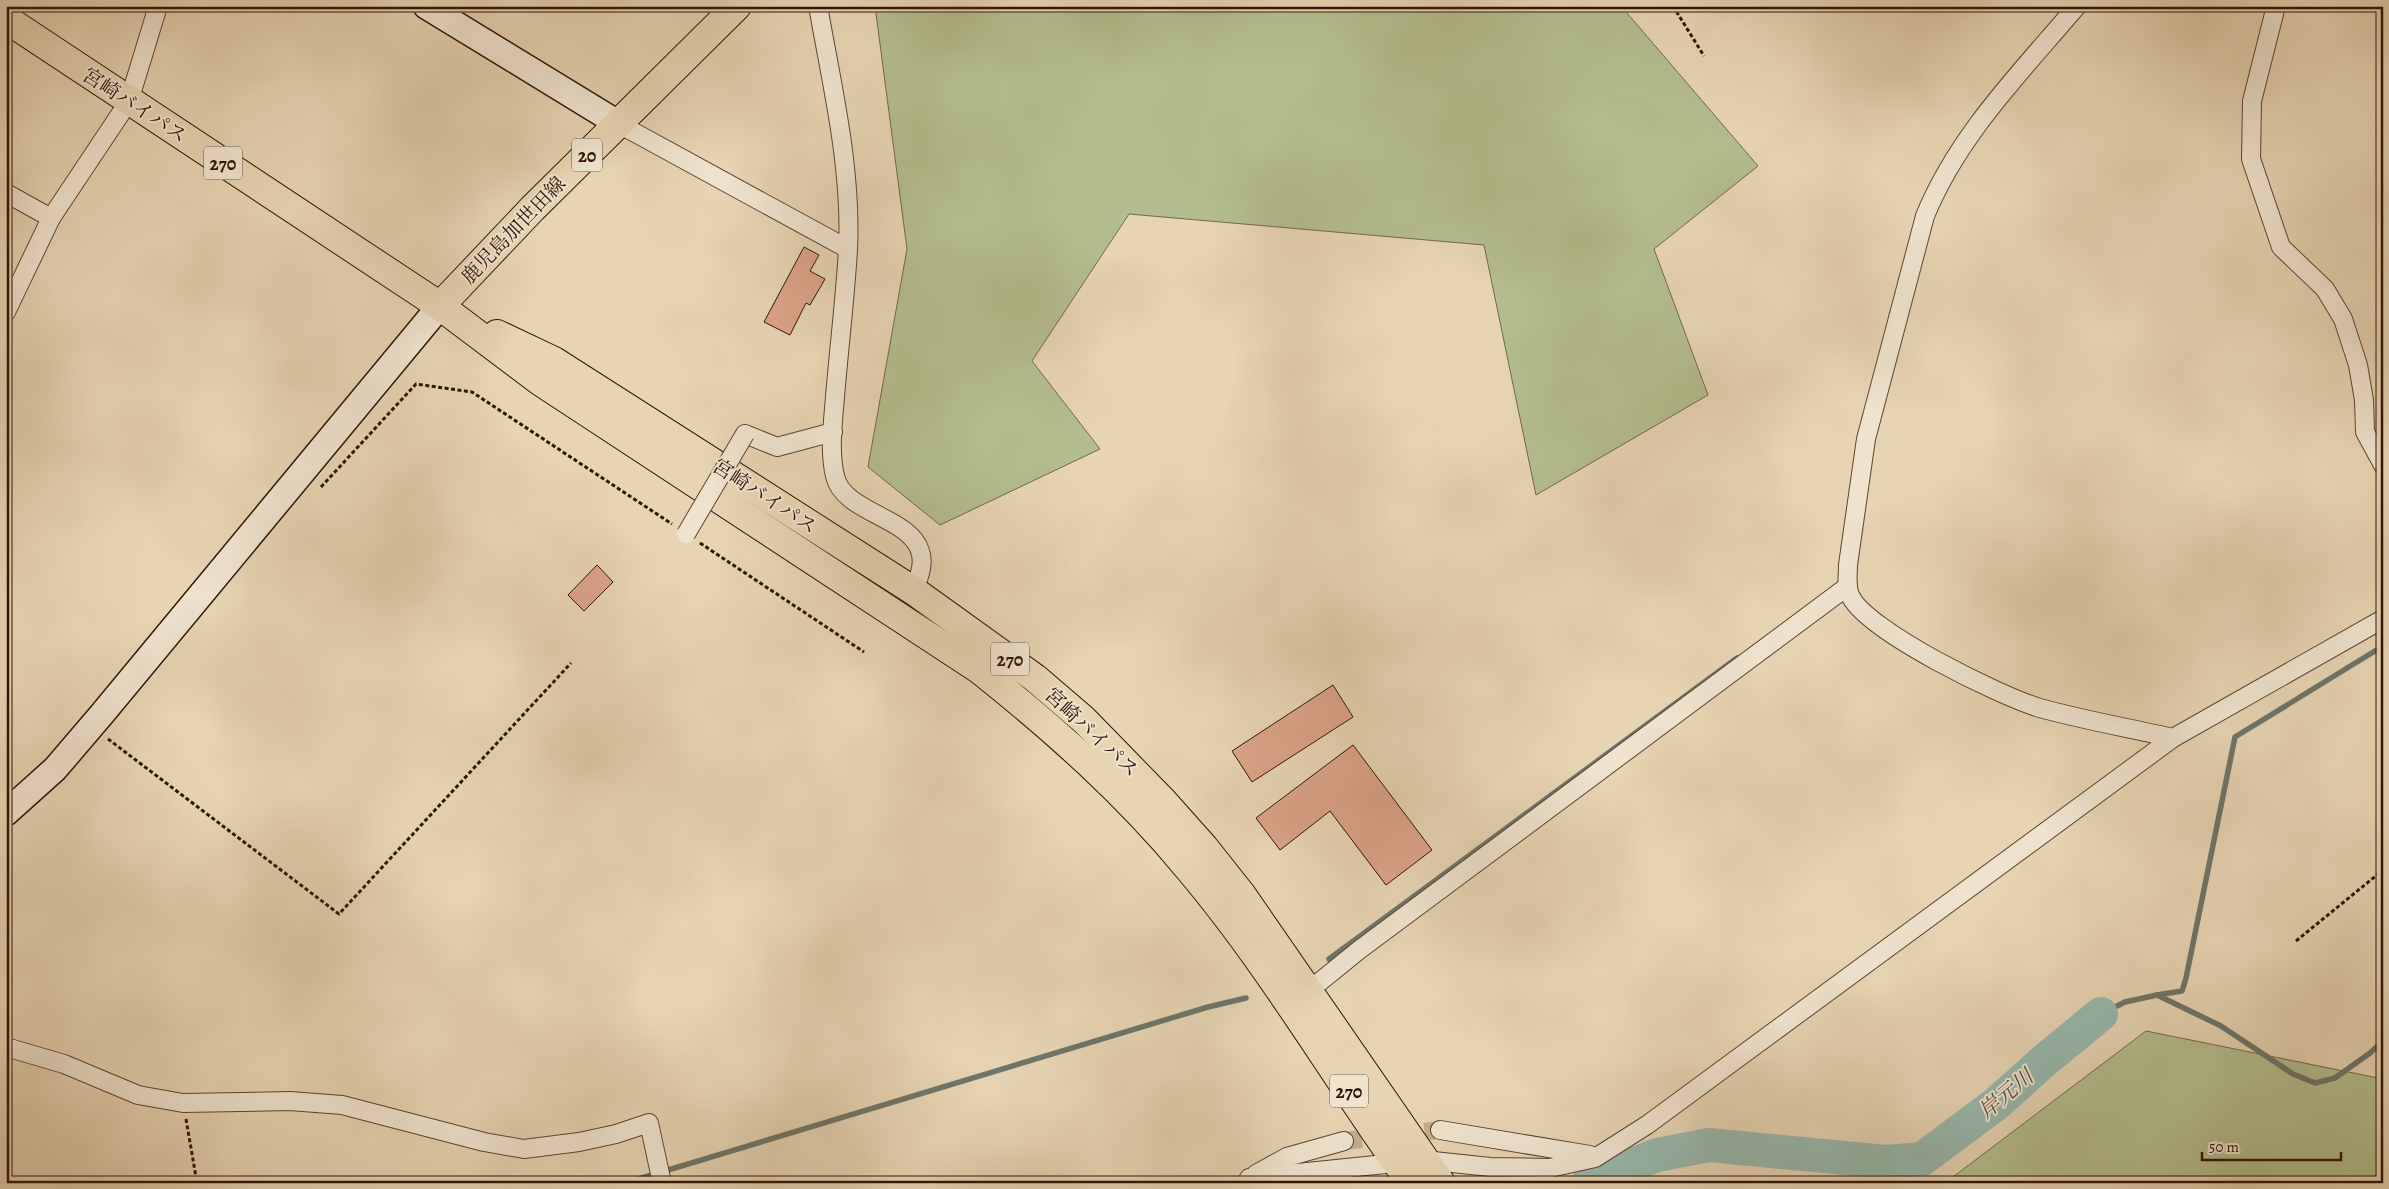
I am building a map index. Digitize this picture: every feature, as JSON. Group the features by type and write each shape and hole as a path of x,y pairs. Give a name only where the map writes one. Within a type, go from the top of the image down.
{"main road":[{"name":"鹿児島加世田線","path":"440,306 532,209 737,6"},
{"name":"宮崎バイパス","path":"6,19 440,306 541,382 980,670 1045,722 1095,767 1188,868 1299,998"},
{"name":"宮崎バイパス","path":"440,306 554,361 914,591 1035,678 1084,720 1204,846 1242,895 1299,998 1419,1174"}],"street":[{"path":"6,312 51,218 129,101 158,6"},
{"path":"426,6 619,124 848,249"},
{"path":"818,6 843,145 848,249 832,432 835,476 844,495 907,533 920,550 922,565 914,591"},
{"path":"2077,6 1966,138 1940,181 1925,216 1866,438 1848,565 1849,595 1860,611 1884,629 1988,686 2040,708 2173,738"},
{"path":"2276,6 2252,101 2251,159 2281,247 2325,289 2343,319 2358,365 2364,400 2365,432 2383,465"},
{"path":"6,193 51,218"},
{"path":"6,813 55,769 440,306"},
{"path":"686,534 745,434 777,447 832,432"},
{"path":"1299,998 1359,950 1848,586"},
{"path":"1245,1180 1419,1174 1490,1167 1550,1168 1598,1156 1648,1125 2173,738 2383,619"},
{"path":"6,1047 64,1064 138,1095 183,1103 290,1101 342,1105 484,1142 524,1149 579,1142 616,1134 649,1123 662,1183"},
{"path":"1440,1130 1598,1156"},
{"path":"1245,1180 1287,1157 1344,1141"}],"path":[{"path":"1673,6 1704,56"},
{"path":"316,492 416,384 472,392 864,652"},
{"path":"91,726 339,914 571,662"},
{"path":"2296,941 2383,870"},
{"path":"183,1103 197,1183"}],"green space":[{"path":"875,6 1621,6 1758,166 1654,249 1708,395 1536,495 1484,245 1129,214 1032,361 1100,449 940,525 868,467 907,249"},
{"path":"2146,1031 2383,1079 2383,1183 1945,1183"}],"building":[{"path":"804,247 819,255 810,271 825,279 810,305 806,303 790,335 764,322"},
{"path":"597,565 613,582 584,611 568,595"},
{"path":"1333,685 1353,717 1252,782 1232,751"},
{"path":"1353,745 1432,850 1386,885 1330,811 1280,850 1256,818"}],"waterway":[{"path":"2157,995 2182,991 2186,978 2235,737 2383,646"},
{"path":"1329,959 1737,658"},
{"name":"岸元川","path":"2101,1014 2125,1002 2157,995 2221,1026 2293,1074 2315,1083 2335,1078 2370,1053 2383,1041"},
{"path":"625,1183 1208,1007 1246,998"},
{"name":"岸元川","path":"1588,1183 1657,1155 1709,1145 1886,1162 1922,1159 1996,1104 2045,1060 2101,1014"}],"tunnel":[{"path":"1344,1141 1440,1130"}]}
